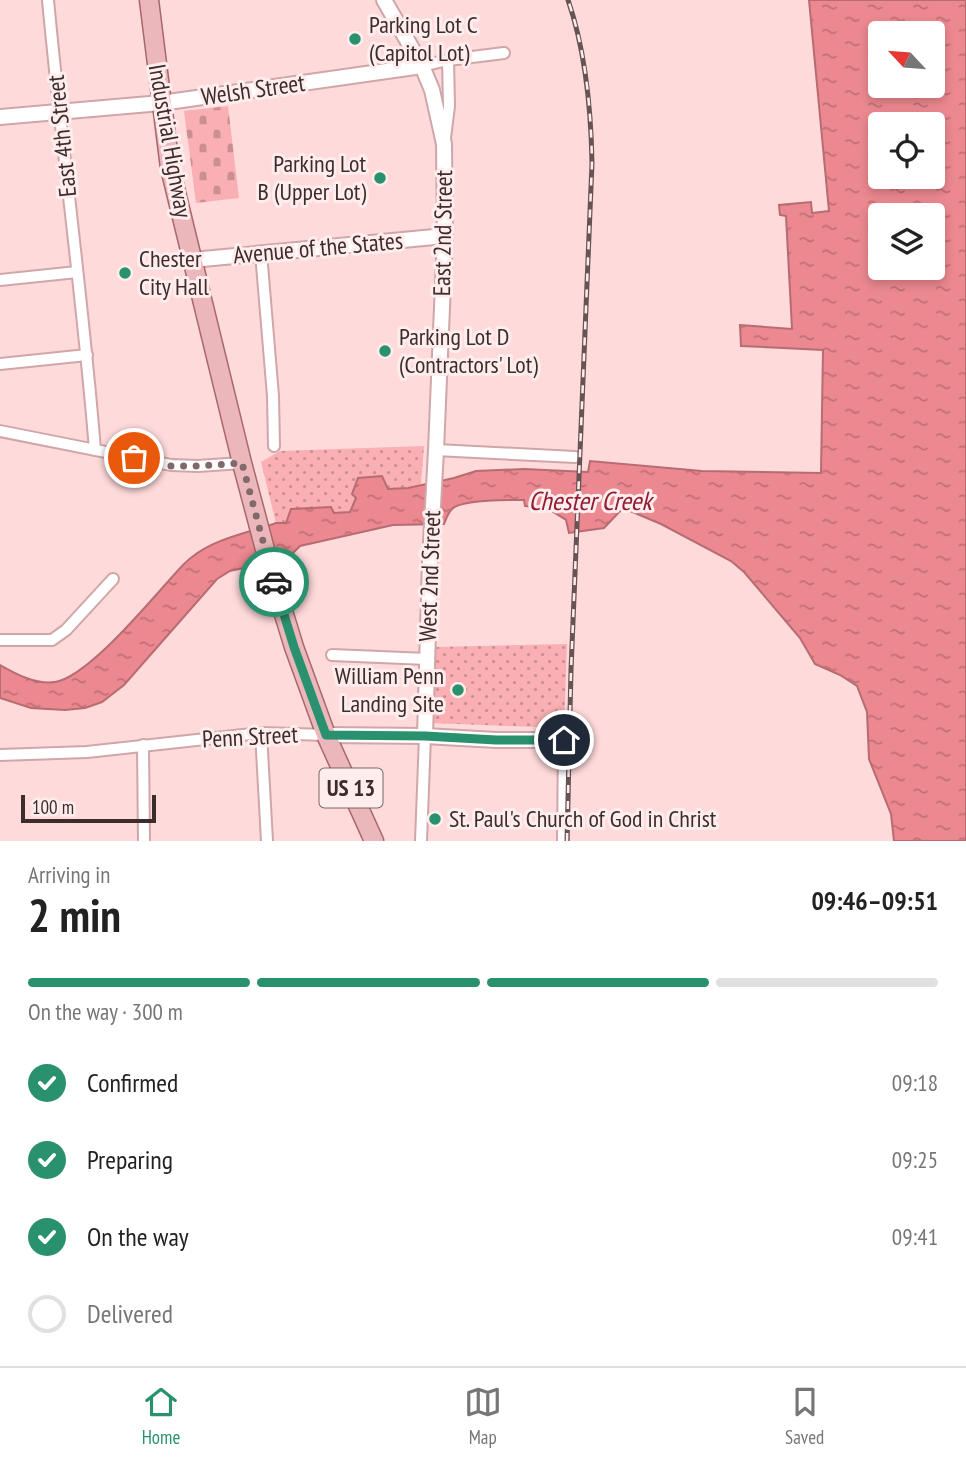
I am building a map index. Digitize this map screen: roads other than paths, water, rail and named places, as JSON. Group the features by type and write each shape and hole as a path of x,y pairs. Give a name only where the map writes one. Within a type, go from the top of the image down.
{"main road":[{"name":"Industrial Highway","path":"149,0 170,168 257,522 294,647 326,735 374,841"}],"street":[{"name":"East 4th Street","path":"48,0 96,450"},
{"name":"East 2nd Street","path":"384,0 422,66 432,90 444,144 445,236 435,478"},
{"path":"422,66 504,53"},
{"path":"444,144 449,106 448,60"},
{"name":"Welsh Street","path":"0,117 161,103 422,66"},
{"name":"Avenue of the States","path":"192,260 445,236"},
{"path":"261,253 273,396 274,446"},
{"path":"0,280 76,272"},
{"path":"0,365 87,355"},
{"path":"0,431 171,466 242,463"},
{"path":"436,450 575,457"},
{"name":"West 2nd Street","path":"421,841 435,478"},
{"path":"0,640 52,640 66,630 113,579"},
{"path":"332,655 427,659"},
{"path":"261,733 267,841"},
{"name":"Penn Street","path":"0,754 86,752 261,733 584,740"},
{"path":"563,841 564,740"},
{"path":"143,745 144,841"}],"water":[{"name":"Chester Creek","path":"809,0 966,0 966,841 894,841 891,814 869,759 867,712 857,686 815,664 800,638 744,572 731,561 661,524 623,508 604,528 569,533 566,520 550,510 525,506 524,500 465,503 452,509 444,524 393,525 300,546 288,558 230,571 217,579 124,685 102,702 85,708 65,710 31,708 0,698 0,665 41,682 55,682 69,677 101,653 182,566 201,550 276,523 286,523 291,509 331,507 334,513 350,512 356,498 352,494 358,478 382,476 388,489 408,488 476,471 524,469 588,472 590,461 702,471 821,473 823,350 741,346 740,325 792,329 786,216 780,215 779,205 811,202 812,213 829,211"}],"railway":[{"path":"567,841 571,670 592,163 586,81 568,0"}],"place":[{"name":"Parking Lot C (Capitol Lot)","path":"355,39"},
{"name":"Parking Lot B (Upper Lot)","path":"380,178"},
{"name":"Chester City Hall","path":"125,273"},
{"name":"Parking Lot D (Contractors' Lot)","path":"385,351"},
{"name":"William Penn Landing Site","path":"458,690"},
{"name":"St. Paul's Church of God in Christ","path":"435,819"}]}
